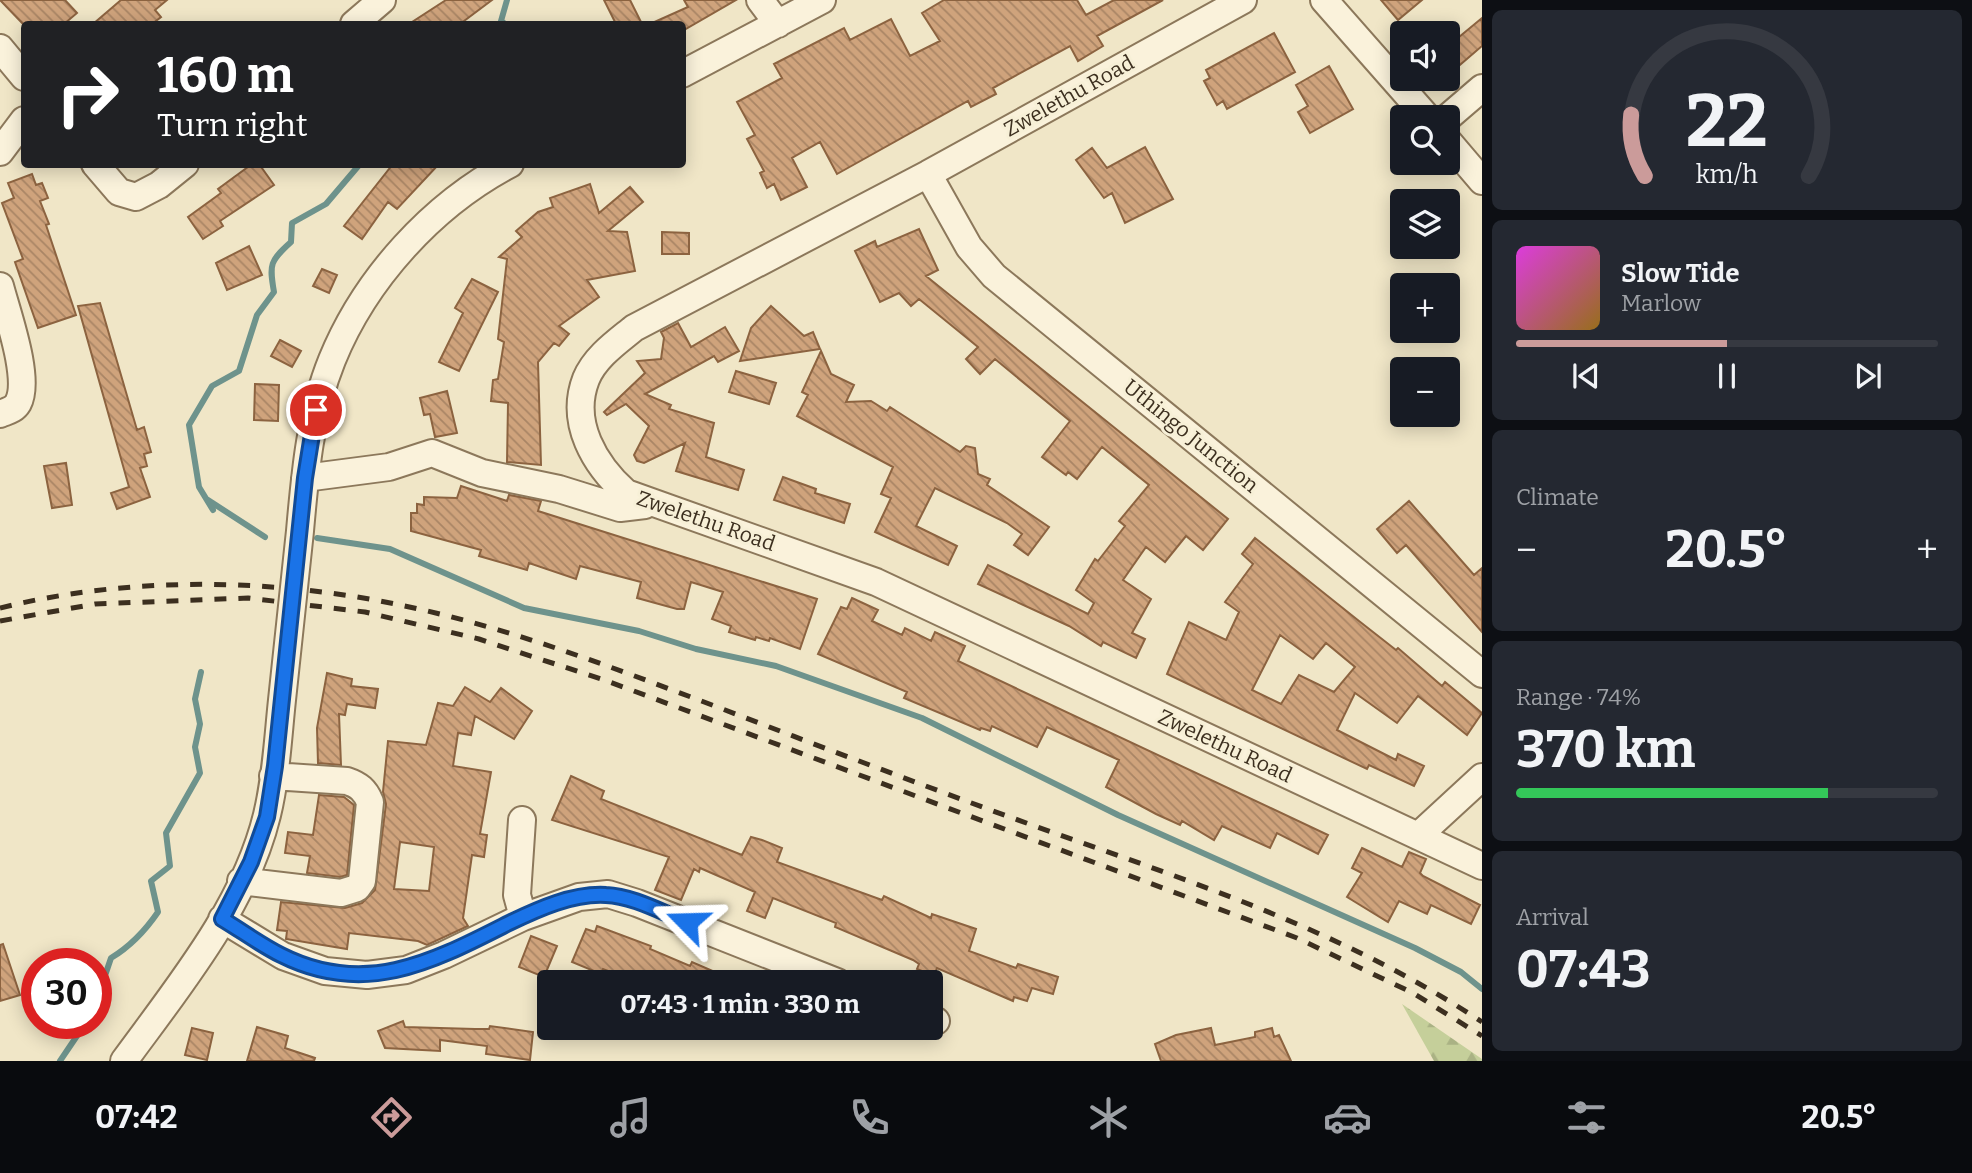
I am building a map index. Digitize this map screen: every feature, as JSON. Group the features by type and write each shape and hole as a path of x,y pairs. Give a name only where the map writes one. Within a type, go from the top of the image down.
{"street":[{"path":"358,21 382,0"},
{"path":"760,0 778,24"},
{"path":"686,72 822,0"},
{"name":"Zwelethu Road","path":"1244,0 928,174 634,328 605,352 586,379 580,417 592,452 604,473 626,493 876,582 1482,866"},
{"path":"1324,0 1416,105"},
{"path":"0,48 21,73"},
{"path":"1460,107 1482,88"},
{"path":"0,152 21,124"},
{"path":"1460,155 1482,181"},
{"path":"98,168 112,187 127,196 136,197 159,185 180,168"},
{"path":"124,1061 222,919 267,817 274,776 305,478 316,410 332,360 361,305 407,243 445,208 504,168"},
{"name":"Uthingo Junction","path":"928,174 969,247 994,276 1482,674"},
{"path":"0,286 23,380 18,404 0,414"},
{"path":"305,478 366,471 432,453 482,472 559,489 620,508 650,503"},
{"path":"241,881 341,894 357,888 362,881 370,802 366,793 358,784 274,776"},
{"path":"1418,836 1482,777"},
{"path":"522,820 517,895 523,917"},
{"path":"222,919 283,956 325,971 368,975 406,970 523,917 579,897 608,894 807,970"}],"green space":[{"path":"1402,1004 1482,1059 1482,1061 1434,1061"}],"building":[{"path":"0,0 65,0 77,13 68,21 21,22"},
{"path":"121,0 167,0 155,10 161,17 156,21 96,21"},
{"path":"446,0 492,0 464,21 414,21"},
{"path":"604,0 630,0 640,21 614,21"},
{"path":"684,0 736,0 686,29 686,21 657,21 688,7"},
{"path":"944,0 1077,0 1086,15 1114,0 1163,0 1097,36 1103,46 1078,61 1070,46 993,88 996,94 971,107 968,101 837,174 820,142 792,158 807,187 781,200 774,184 767,188 760,173 764,171 747,139 755,135 737,102 782,78 774,64 844,28 850,40 891,19 910,56 940,41 922,13"},
{"path":"1381,0 1422,0 1398,20"},
{"path":"1482,18 1482,46 1460,65 1460,36"},
{"path":"1274,33 1295,72 1227,109 1223,101 1217,105 1204,81 1210,78 1206,70"},
{"path":"1329,66 1353,109 1310,133 1298,112 1308,106 1296,85"},
{"path":"1145,147 1173,199 1125,223 1112,193 1104,198 1076,160 1092,148 1107,168"},
{"path":"247,168 262,168 274,185 220,221 223,226 203,239 188,217 221,193 218,189"},
{"path":"390,168 435,168 397,209 388,202 362,239 344,226"},
{"path":"32,174 36,185 42,183 48,198 40,201 76,315 38,328 15,262 23,259 2,203 14,198 8,183"},
{"path":"590,184 599,213 630,187 643,202 608,231 627,232 635,271 587,280 599,297 559,326 569,334 559,346 554,343 538,362 541,465 507,462 508,403 491,401 493,380 498,379 504,342 498,339 507,259 499,257 522,237 516,231 538,212 553,207 550,198"},
{"path":"919,229 938,270 926,276 1228,519 1203,550 1186,536 1165,562 1146,547 1123,580 1151,599 1132,633 1145,639 1136,658 1103,642 1101,646 1069,626 978,584 988,565 1088,614 1094,603 1076,590 1095,559 1098,561 1125,526 1119,521 1149,485 1102,447 1077,479 1068,472 1066,475 1042,457 1070,421 995,359 980,374 966,359 978,347 919,299 911,306 899,293 880,302 855,251 875,241 877,247"},
{"path":"662,232 689,233 689,254 662,254"},
{"path":"249,246 262,275 227,290 216,263"},
{"path":"322,269 337,275 329,293 313,286"},
{"path":"472,279 498,292 459,371 439,362 463,313 455,308"},
{"path":"100,303 137,430 144,427 151,452 144,454 147,466 140,468 150,497 117,509 111,493 129,487 78,306"},
{"path":"771,306 804,336 813,332 820,349 740,361 751,328"},
{"path":"678,323 691,347 725,327 739,351 718,362 714,356 645,394 671,405 669,409 714,423 706,457 744,470 738,490 676,471 685,443 644,463 637,461 634,455 649,426 626,404 607,415 604,412 645,373 637,361 661,359 664,338 661,332"},
{"path":"280,340 301,351 292,367 271,356"},
{"path":"821,351 831,374 854,385 846,402 871,401 887,411 890,407 960,452 966,446 975,448 978,474 990,479 987,485 1049,527 1028,555 1014,545 1022,534 1007,523 935,488 916,526 957,546 948,565 875,532 891,498 881,494 893,467 797,416 808,395 802,392"},
{"path":"736,371 776,383 769,404 729,392"},
{"path":"255,384 279,385 278,421 254,420"},
{"path":"447,391 457,433 435,437 430,414 424,415 420,398"},
{"path":"66,463 72,505 52,508 44,466"},
{"path":"783,477 816,489 815,493 850,504 844,523 774,500"},
{"path":"461,486 507,501 509,495 541,501 538,511 817,599 800,649 770,638 769,641 756,637 755,640 729,632 731,626 712,619 723,592 691,582 684,609 677,609 637,598 641,582 580,566 576,579 529,563 527,570 479,556 481,550 411,531 411,513 417,513 417,504 424,505 424,497 457,498"},
{"path":"1409,501 1474,575 1482,568 1482,632 1406,545 1397,553 1377,529"},
{"path":"1255,538 1396,650 1398,648 1442,686 1445,682 1482,713 1467,735 1418,696 1397,723 1355,693 1337,730 1396,760 1398,754 1424,766 1414,786 1369,765 1367,769 1167,674 1189,622 1226,640 1239,612 1225,602 1253,564 1242,554","holes":["1280,635 1313,659 1326,643 1355,667 1334,692 1299,675 1281,704 1252,690"]},
{"path":"852,598 878,610 872,621 902,635 905,628 931,641 935,632 965,646 958,661 1328,835 1318,854 1277,833 1270,848 1222,826 1214,840 1182,821 1180,825 1106,787 1119,760 1082,743 1047,727 1037,747 992,726 990,731 980,730 904,698 907,692 818,654 841,607 847,609"},
{"path":"327,673 352,679 351,686 378,689 375,708 347,704 345,715 339,714 341,765 318,763 317,728"},
{"path":"465,687 490,702 501,688 532,711 514,739 475,716 471,735 458,733 453,766 491,772 480,834 487,835 484,857 472,855 463,918 468,926 427,945 418,941 349,933 347,949 286,939 287,931 277,930 281,902 345,908 362,903 375,890 386,804 383,792 388,741 426,745 438,703 453,706","holes":["400,842 434,847 429,891 394,889"]},
{"path":"571,776 604,791 601,799 742,855 751,837 762,840 782,848 777,862 882,900 884,896 931,918 932,914 976,929 969,951 1016,968 1018,964 1058,977 1053,994 1032,988 1027,1001 1014,997 1013,1001 937,968 919,970 917,969 919,964 913,960 835,927 836,923 773,898 765,918 747,911 755,892 700,868 699,872 694,869 681,900 655,890 669,857 552,820"},
{"path":"319,795 344,797 354,805 347,875 340,877 307,873 310,856 285,853 288,832 313,835"},
{"path":"1362,848 1402,867 1409,852 1426,859 1420,873 1423,876 1480,905 1471,924 1431,905 1427,914 1399,901 1388,922 1347,897 1362,873 1352,868"},
{"path":"597,926 651,946 650,949 690,966 692,962 710,970 591,970 572,962 586,929 595,932"},
{"path":"531,936 557,946 547,970 537,970 537,974 519,967"},
{"path":"3,944 20,995 0,1001 0,945"},
{"path":"403,1021 405,1027 489,1029 490,1026 533,1032 530,1060 486,1054 487,1046 440,1040 440,1051 385,1048 378,1031"},
{"path":"257,1027 288,1036 285,1048 315,1058 314,1061 247,1061"},
{"path":"192,1028 213,1033 207,1060 185,1055"},
{"path":"1211,1028 1215,1045 1255,1037 1255,1032 1272,1028 1274,1037 1279,1035 1291,1061 1161,1061 1155,1044 1176,1035"}],"waterway":[{"path":"501,21 507,0"},
{"path":"213,510 199,487 189,425 212,386 239,371 257,315 274,292 273,264 291,242 292,223 326,204 357,168"},
{"path":"208,500 265,537"},
{"path":"317,538 390,549 524,608 639,631 696,649 776,666 922,718 1118,815 1415,948 1461,972 1482,989"},
{"path":"112,957 137,938 158,912 151,881 170,866 166,833 200,773 195,747 200,724 195,699 201,672"},
{"path":"60,1061 75,1039"}],"railway":[{"path":"0,608 50,597 102,590 207,584 311,591 363,598 453,617 606,666 1240,901 1365,955 1482,1022"},
{"path":"0,621 95,604 248,598 365,612 479,639 607,681 1297,938 1413,993 1482,1036"}],"route":[{"path":"316,410 305,478 275,766 267,817 251,862 222,919 283,956 325,971 368,975 406,970 523,917 579,897 608,894 687,922"}]}
